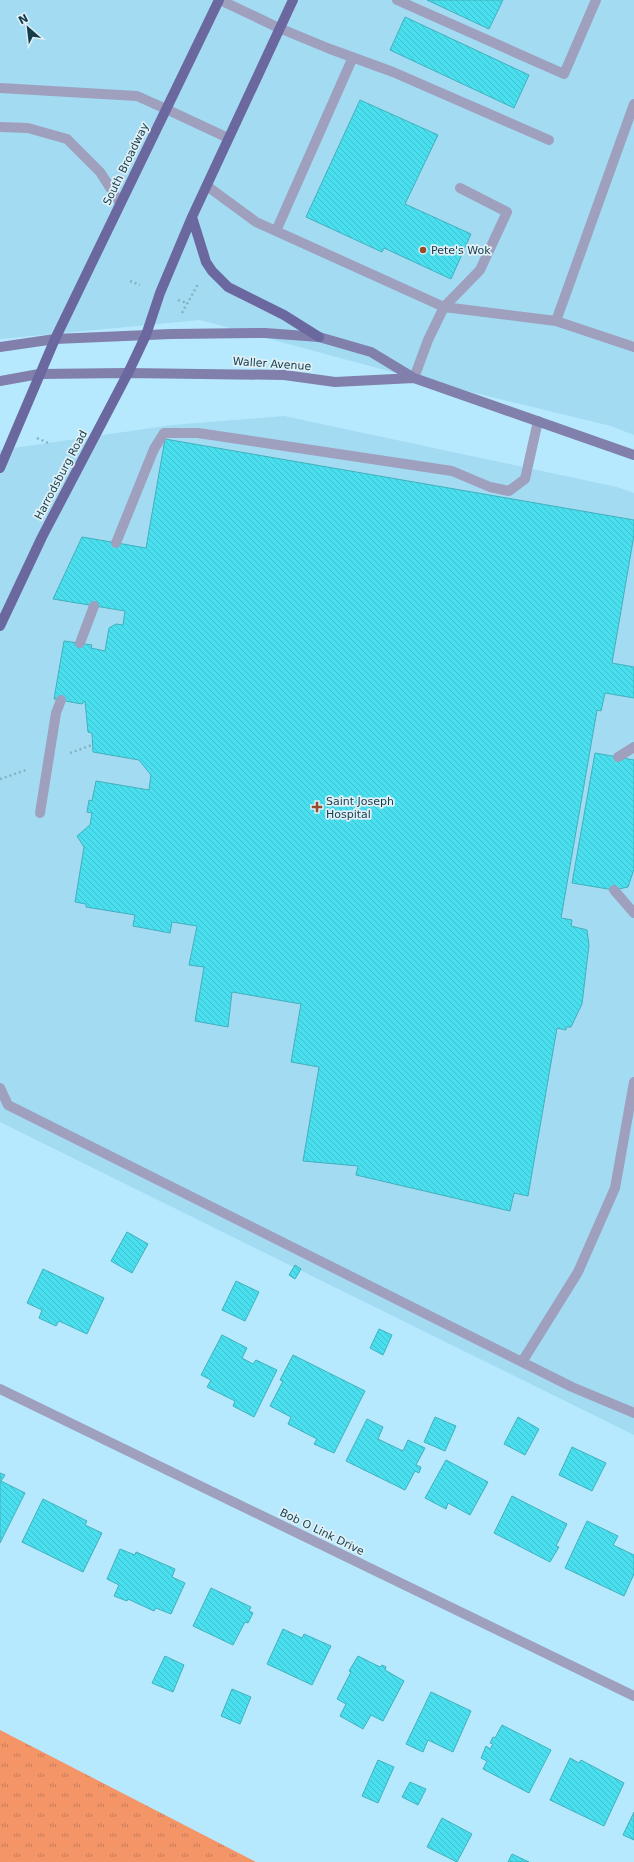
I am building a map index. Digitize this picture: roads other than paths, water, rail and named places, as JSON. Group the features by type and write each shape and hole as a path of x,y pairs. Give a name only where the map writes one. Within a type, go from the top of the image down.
{"main road":[{"name":"South Broadway","path":"55,339 219,0"},
{"path":"146,335 160,293 192,217 293,0"},
{"path":"192,217 206,262 212,271 228,287 284,315 319,337"},
{"name":"Waller Avenue","path":"0,348 55,339 146,335 265,333 319,337 371,352 414,378 634,455"},
{"name":"Harrodsburg Road","path":"0,626 42,537 128,373 146,335"},
{"path":"0,468 55,339"},
{"name":"Waller Avenue","path":"0,380 39,374 128,373 284,375 335,382 414,378"}],"street":[{"path":"219,0 279,28 393,72 549,140"},
{"path":"397,0 564,74 596,0"},
{"path":"276,231 353,57"},
{"path":"0,88 137,96 228,138"},
{"path":"556,321 634,104"},
{"path":"0,127 28,128 67,139 100,172 120,203"},
{"path":"207,186 256,222 444,306 556,321 634,347"},
{"path":"414,378 428,340 444,306 480,270 507,212 460,188"},
{"path":"116,543 154,449 164,433 198,433 452,470 490,487 509,491 525,479 538,421"},
{"path":"80,643 94,606"},
{"path":"40,813 56,714 60,700"},
{"path":"618,757 634,747"},
{"path":"614,890 634,913"},
{"path":"522,1362 578,1272 615,1188 634,1082"},
{"path":"0,1088 8,1105 572,1387 634,1413"},
{"name":"Bob O Link Drive","path":"0,1389 634,1696"}],"place":[{"name":"Pete's Wok","path":"423,250"},
{"name":"Saint Joseph Hospital","path":"317,807"}]}
